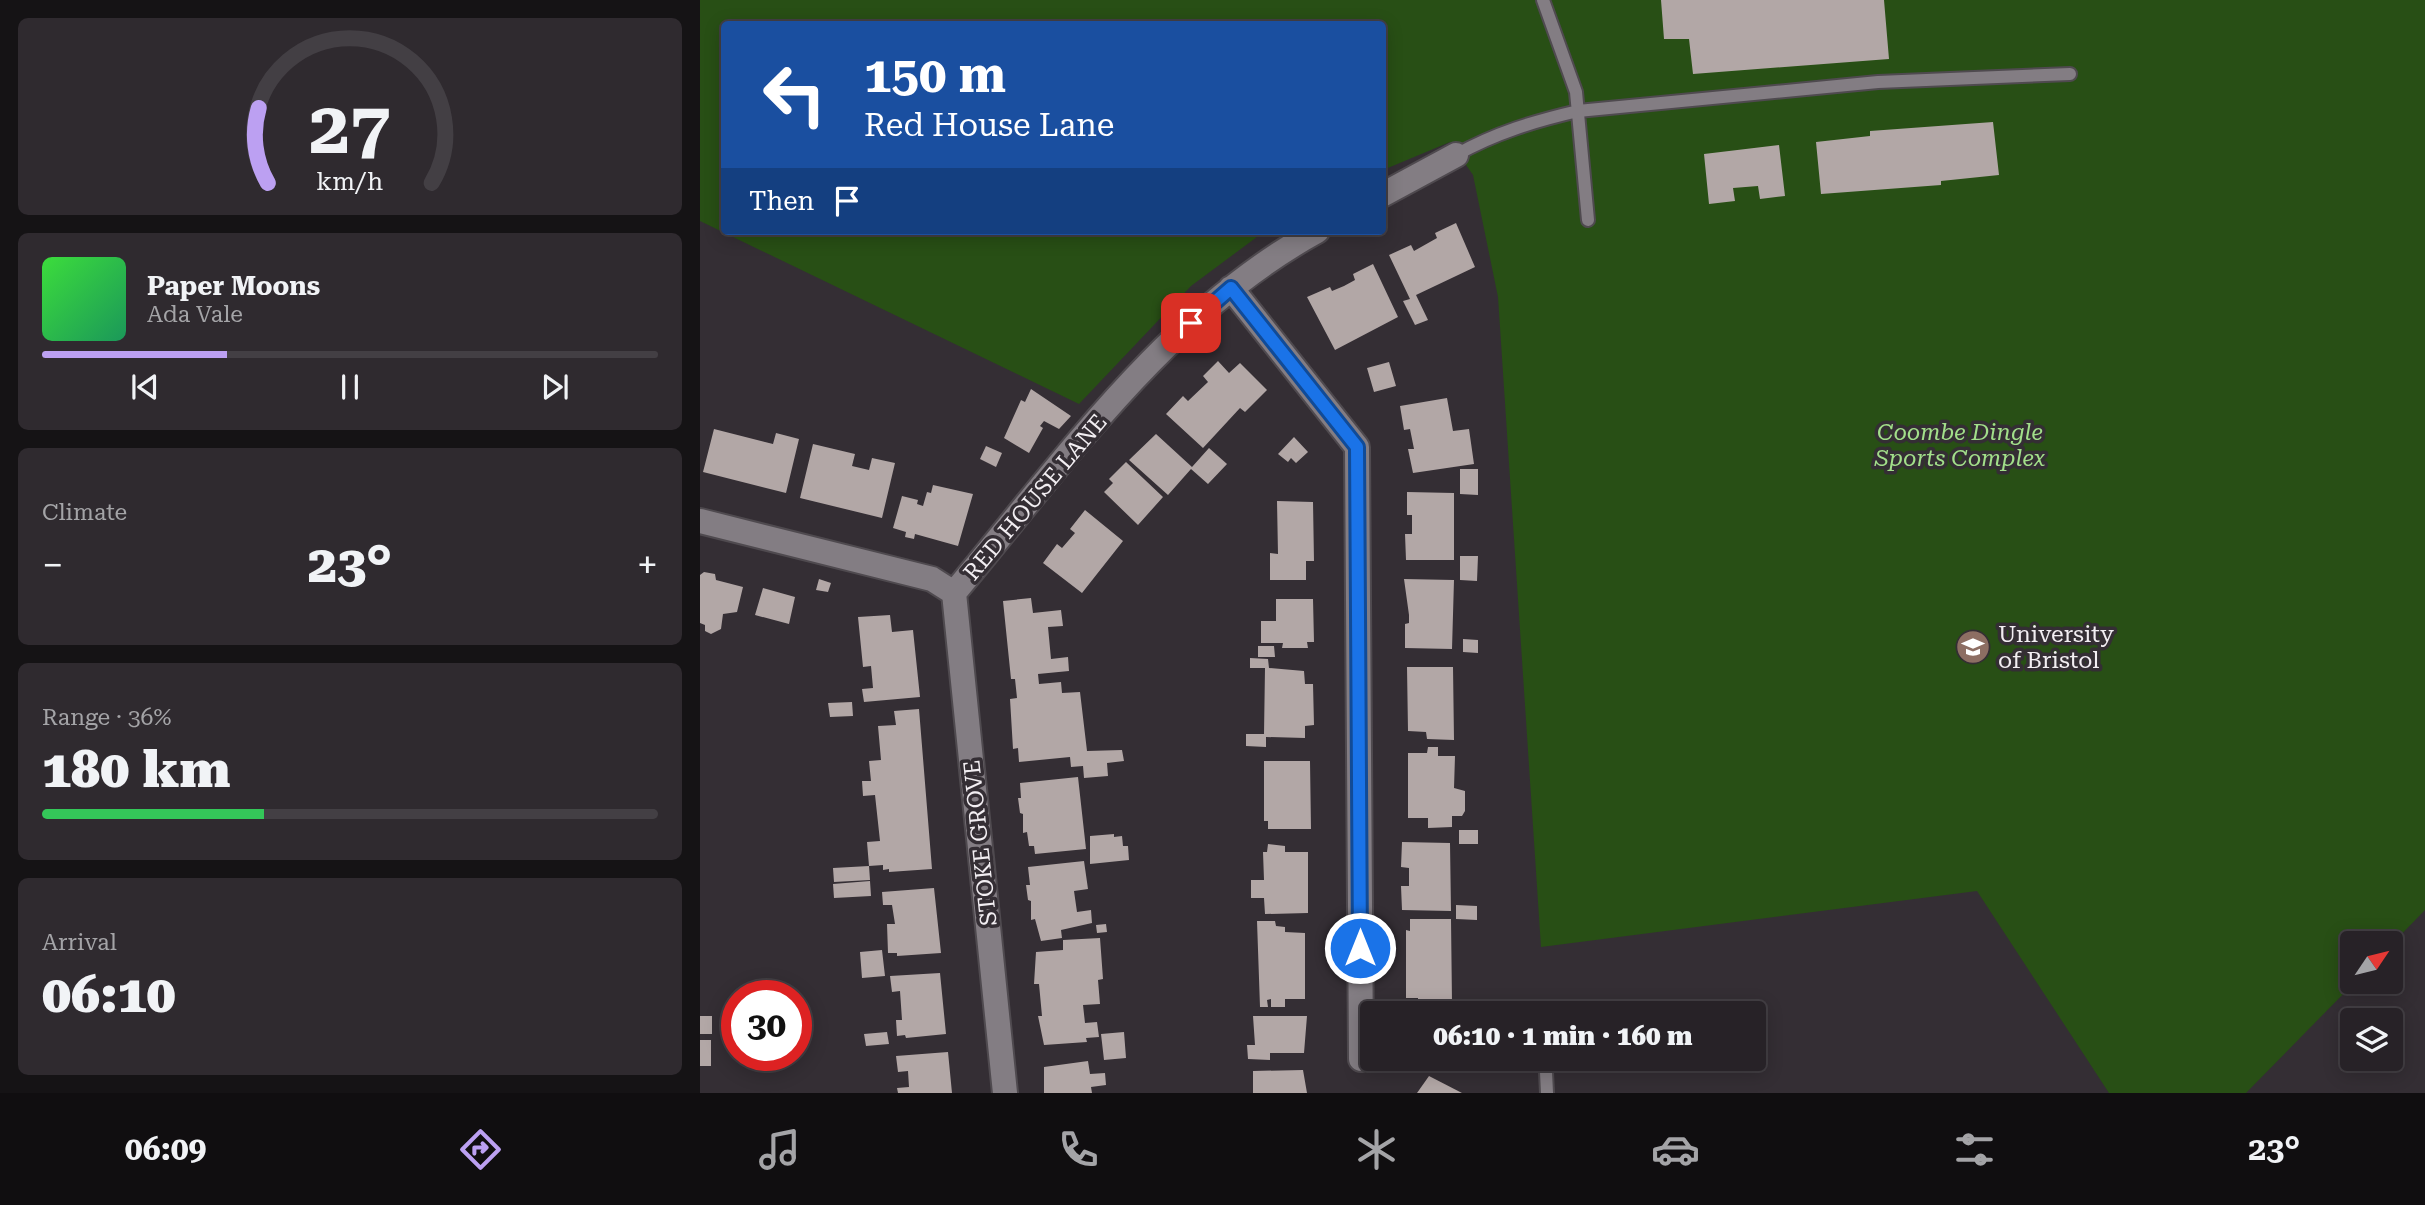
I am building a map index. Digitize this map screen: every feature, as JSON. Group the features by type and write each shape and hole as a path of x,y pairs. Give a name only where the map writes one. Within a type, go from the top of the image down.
{"street":[{"path":"1386,193 1457,155"},
{"name":"RED HOUSE LANE","path":"700,521 932,579 954,593 1097,422 1161,351 1231,288 1286,248 1310,235"},
{"path":"1231,288 1357,447 1361,1001"},
{"name":"STOKE GROVE","path":"954,593 1005,1093"}],"lane":[{"path":"1543,0 1576,92 1588,220"},
{"path":"1457,155 1486,138 1532,122 1578,111 1878,82 2070,74"},
{"path":"1546,1072 1547,1093"}],"green space":[{"name":"Coombe Dingle Sports Complex","path":"700,0 2425,0 2425,910 2403,933 2340,931 2340,994 2343,994 2246,1093 2109,1093 1977,891 1541,947 1498,297 1473,175 1450,142 1386,169 1386,21 721,21 721,231 700,221"},
{"name":"Coombe Dingle Sports Complex","path":"729,235 1260,235 1191,286 1079,404"}],"building":[{"path":"1661,0 1884,0 1889,59 1693,74 1689,39 1664,39"},
{"path":"1993,122 1999,175 1941,181 1941,185 1821,194 1816,142 1870,136 1870,131"},
{"path":"1779,145 1785,196 1760,199 1758,186 1733,188 1735,201 1709,204 1704,154"},
{"path":"1456,223 1475,267 1416,295 1428,320 1415,325 1403,301 1410,299 1389,255 1411,245 1414,251 1437,238 1435,233"},
{"path":"1373,264 1398,317 1335,350 1307,297 1330,287 1332,291 1344,286 1355,280 1353,274"},
{"path":"1218,361 1229,373 1240,363 1267,390 1245,412 1240,408 1203,448 1166,414 1183,396 1188,401 1208,382 1203,376"},
{"path":"1389,362 1396,386 1374,392 1367,368"},
{"path":"1031,389 1071,416 1059,429 1044,421 1029,453 1004,438 1021,400 1025,402"},
{"path":"1447,398 1453,431 1469,429 1474,464 1413,473 1408,449 1414,449 1410,429 1404,430 1400,406"},
{"path":"714,429 773,444 776,433 799,439 786,493 703,472"},
{"path":"1156,434 1192,467 1209,448 1227,464 1208,484 1191,469 1168,495 1129,460"},
{"path":"1294,437 1308,452 1296,463 1291,458 1288,462 1278,454"},
{"path":"813,444 855,454 852,466 869,470 872,458 895,463 882,518 800,498"},
{"path":"986,446 1002,453 996,467 980,459"},
{"path":"1126,462 1163,497 1138,525 1104,492 1113,483 1109,479"},
{"path":"1460,469 1478,469 1478,495 1460,494"},
{"path":"933,485 973,494 958,546 915,534 914,539 905,537 906,532 893,528 902,496 918,500 917,504 923,506 927,492 931,493"},
{"path":"1407,492 1454,493 1454,560 1406,560 1405,534 1412,534 1412,515 1407,515"},
{"path":"1277,501 1313,502 1314,561 1306,561 1306,580 1270,580 1270,553 1278,554"},
{"path":"1085,510 1123,541 1082,593 1043,563 1057,544 1062,548 1075,533 1070,529"},
{"path":"1460,556 1478,556 1477,581 1460,580"},
{"path":"704,572 715,574 716,580 743,587 737,612 723,614 721,629 711,634 705,631 705,625 700,623 700,575"},
{"path":"819,579 831,583 828,592 816,590"},
{"path":"1404,579 1454,580 1452,649 1405,648 1405,624 1409,623 1409,615"},
{"path":"763,588 795,597 789,624 755,615"},
{"path":"1031,598 1033,613 1061,610 1063,626 1048,627 1051,659 1068,657 1069,671 1038,674 1039,684 1061,682 1062,693 1080,692 1087,751 1122,750 1124,761 1107,763 1108,776 1084,778 1083,766 1071,767 1070,757 1019,762 1018,748 1013,749 1010,699 1017,698 1015,679 1011,679 1003,601"},
{"path":"1276,599 1313,599 1314,642 1307,642 1308,648 1282,648 1283,643 1261,643 1261,621 1276,621"},
{"path":"890,615 892,632 913,630 920,697 864,702 862,689 873,688 871,666 863,667 858,617"},
{"path":"1463,639 1478,640 1478,653 1463,652"},
{"path":"1258,646 1274,646 1275,657 1258,657"},
{"path":"1250,658 1268,659 1269,668 1304,671 1305,684 1313,684 1314,725 1305,726 1305,738 1266,737 1266,747 1246,746 1246,734 1264,734 1265,668 1250,668"},
{"path":"1407,667 1453,667 1454,740 1427,739 1426,732 1408,731"},
{"path":"852,702 853,716 830,717 828,703"},
{"path":"919,709 932,869 889,872 889,869 883,870 883,865 869,866 867,842 880,841 875,795 863,796 862,781 871,781 869,761 881,760 878,726 896,725 894,711"},
{"path":"1428,747 1438,747 1438,756 1455,756 1454,788 1465,791 1465,811 1462,816 1452,816 1452,827 1428,828 1428,818 1408,818 1408,753 1427,753"},
{"path":"1264,761 1310,761 1311,829 1268,829 1268,821 1264,821"},
{"path":"1078,777 1086,849 1035,854 1034,846 1029,846 1027,832 1023,833 1023,814 1020,813 1018,798 1021,798 1020,783"},
{"path":"1459,830 1478,830 1478,844 1459,844"},
{"path":"1114,834 1114,837 1122,836 1123,846 1128,846 1129,860 1090,864 1090,836"},
{"path":"1402,842 1450,843 1451,911 1402,910 1401,886 1409,886 1409,868 1401,867"},
{"path":"1268,844 1285,846 1285,852 1308,852 1308,913 1265,914 1264,898 1251,898 1251,880 1264,880 1263,852 1267,852"},
{"path":"1084,861 1088,889 1074,891 1077,912 1091,910 1092,923 1061,930 1062,938 1041,941 1035,919 1031,920 1031,901 1028,900 1026,885 1030,885 1028,867"},
{"path":"869,866 870,880 834,882 833,868"},
{"path":"870,881 871,896 834,898 833,884"},
{"path":"934,888 941,953 897,956 897,953 888,953 887,924 895,924 892,905 883,905 882,892"},
{"path":"1456,905 1477,906 1477,920 1456,919"},
{"path":"1410,919 1451,919 1452,1001 1418,1001 1418,998 1406,998 1406,930 1410,931"},
{"path":"1257,921 1275,921 1276,926 1285,927 1285,932 1305,933 1305,999 1285,999 1285,1007 1271,1007 1271,999 1267,1000 1268,1007 1260,1007"},
{"path":"1106,924 1107,932 1097,933 1096,925"},
{"path":"1100,938 1103,979 1098,980 1100,1004 1083,1005 1085,1023 1097,1022 1099,1037 1086,1038 1087,1042 1044,1045 1038,1016 1042,1016 1039,984 1034,984 1036,952 1063,950 1063,940"},
{"path":"882,950 885,976 862,978 860,952"},
{"path":"940,973 946,1034 906,1038 905,1035 897,1036 896,1020 902,1020 900,991 892,992 890,976"},
{"path":"700,1016 712,1016 712,1034 700,1034"},
{"path":"1253,1016 1307,1016 1304,1053 1270,1053 1270,1060 1248,1059 1247,1045 1255,1045"},
{"path":"887,1032 889,1044 866,1046 864,1034"},
{"path":"1124,1032 1126,1058 1104,1060 1101,1034"},
{"path":"700,1040 711,1040 711,1066 700,1066"},
{"path":"948,1052 952,1093 898,1093 897,1088 909,1087 908,1071 898,1072 896,1056"},
{"path":"1088,1061 1090,1074 1105,1073 1106,1085 1091,1087 1092,1093 1044,1093 1044,1067"},
{"path":"1303,1070 1307,1093 1253,1093 1253,1071"},
{"path":"1429,1076 1462,1093 1417,1093"}],"place":[{"name":"University of Bristol","path":"1973,647"}],"route":[{"path":"1191,323 1231,288 1357,447 1360,948"}]}
